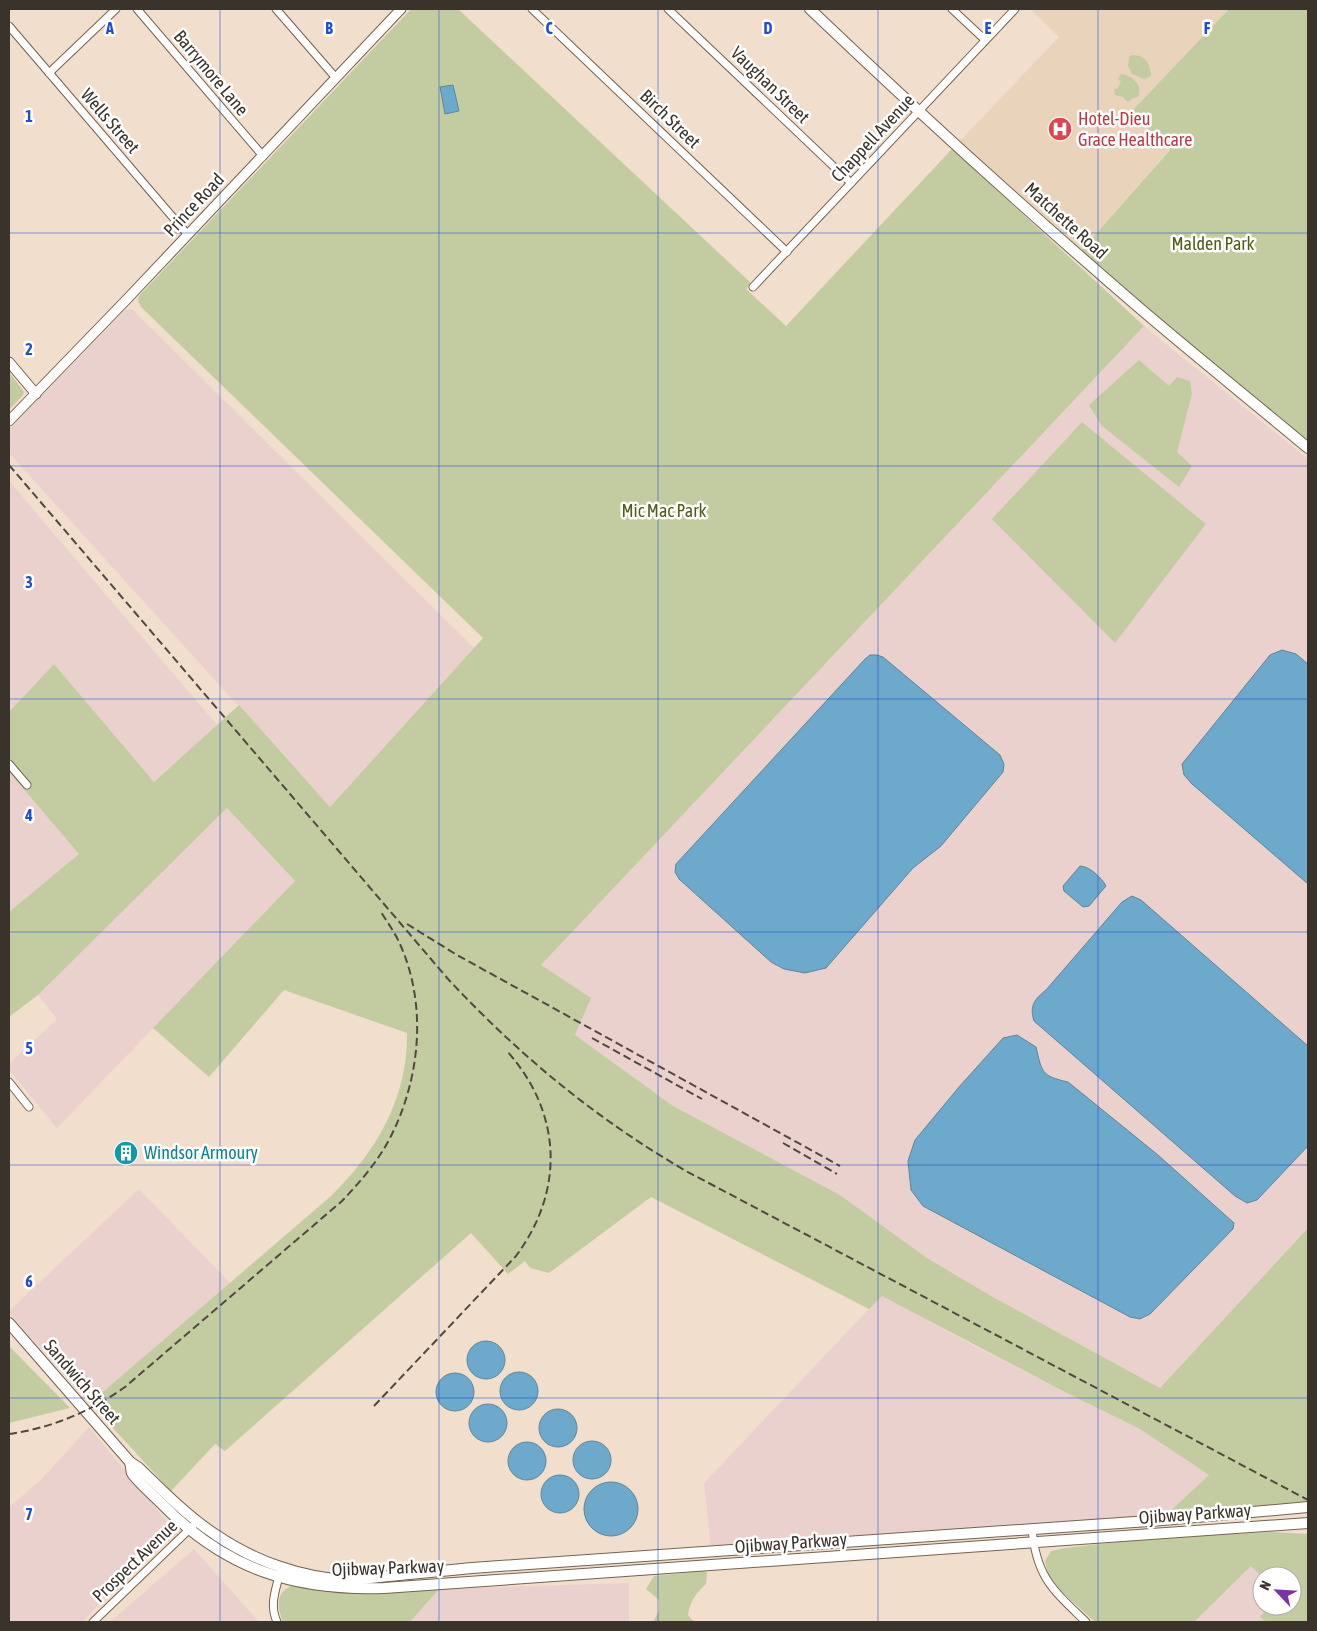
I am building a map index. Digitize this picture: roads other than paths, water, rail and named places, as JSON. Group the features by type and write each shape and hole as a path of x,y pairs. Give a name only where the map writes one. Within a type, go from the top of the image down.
{"main road":[{"name":"Matchette Road","path":"810,9 918,112 1142,310 1308,448"},
{"name":"Sandwich Street","path":"9,1323 130,1462"},
{"name":"Ojibway Parkway","path":"130,1462 198,1522 233,1546 280,1572 328,1578 364,1579 472,1568 1163,1520 1308,1507"},
{"name":"Ojibway Parkway","path":"130,1462 132,1473 189,1530 233,1558 330,1587 384,1588 1308,1523"}],"street":[{"path":"49,73 116,9"},
{"name":"Barrymore Lane","path":"137,9 263,156"},
{"path":"276,9 336,78"},
{"name":"Prince Road","path":"9,421 263,156 400,9"},
{"name":"Birch Street","path":"532,9 787,252"},
{"name":"Vaughan Street","path":"668,9 851,184"},
{"path":"952,9 984,39"},
{"name":"Chappell Avenue","path":"753,288 1014,9"},
{"name":"Wells Street","path":"9,26 188,235"},
{"path":"9,362 36,394"},
{"path":"9,764 27,785"},
{"path":"10,1088 29,1107"},
{"name":"Prospect Avenue","path":"93,1622 198,1522"},
{"path":"1032,1528 1036,1558 1050,1586 1086,1622"},
{"path":"277,1622 272,1606 280,1572"}],"water":[{"path":"453,85 459,111 445,114 440,87"},
{"path":"1282,650 1296,654 1308,664 1308,884 1192,784 1184,775 1182,764 1270,655"},
{"path":"870,655 883,657 1000,755 1004,764 1003,772 941,846 913,868 826,968 805,973 784,969 771,962 679,879 675,872 676,864"},
{"path":"1080,866 1095,873 1106,886 1089,906 1083,907 1064,891 1063,886"},
{"path":"1132,896 1141,900 1308,1046 1308,1146 1257,1200 1247,1203 1235,1196 1034,1021 1032,1011 1034,1003 1039,996 1122,902"},
{"path":"1017,1035 1036,1047 1044,1072 1052,1078 1068,1082 1158,1155 1234,1223 1233,1229 1150,1314 1140,1319 1130,1317 923,1206 911,1190 908,1161 915,1140 1003,1038"},
{"path":"486,1341 500,1346 505,1360 500,1374 486,1379 472,1374 467,1360 472,1346"},
{"path":"519,1372 533,1377 538,1391 533,1405 519,1410 505,1405 500,1391 505,1377"},
{"path":"455,1373 469,1378 474,1392 469,1406 455,1411 441,1406 436,1392 441,1378"},
{"path":"488,1404 502,1409 507,1423 502,1437 488,1442 474,1437 469,1423 474,1409"},
{"path":"558,1409 572,1414 577,1428 572,1442 558,1447 544,1442 539,1428 544,1414"},
{"path":"592,1441 606,1446 611,1460 606,1474 592,1479 578,1474 573,1460 578,1446"},
{"path":"527,1442 541,1447 546,1461 541,1475 527,1480 513,1475 508,1461 513,1447"},
{"path":"560,1475 574,1480 579,1494 574,1508 560,1513 546,1508 541,1494 546,1480"},
{"path":"606,1482 616,1482 626,1486 634,1494 638,1509 634,1524 626,1532 616,1536 606,1536 596,1532 588,1524 584,1514 584,1504 588,1494 596,1486"}],"railway":[{"path":"9,465 448,979 503,1034 560,1084 621,1129 686,1171 1308,1500"},
{"path":"9,1434 40,1428 70,1418 98,1404 125,1387 342,1201 376,1161 392,1134 402,1111 409,1088 417,1038 414,989 408,965 397,938 381,912"},
{"path":"407,924 457,955 840,1166"},
{"path":"592,1038 702,1099"},
{"path":"374,1406 516,1256 532,1231 543,1205 549,1178 550,1152 547,1126 538,1100 525,1075 507,1051"},
{"path":"783,1143 837,1174"}],"place":[{"name":"Hotel-Dieu Grace Healthcare","path":"1060,129"},
{"name":"Windsor Armoury","path":"126,1153"}],"park label":[{"name":"Malden Park","path":"1213,244"},
{"name":"Mic Mac Park","path":"664,511"}]}
